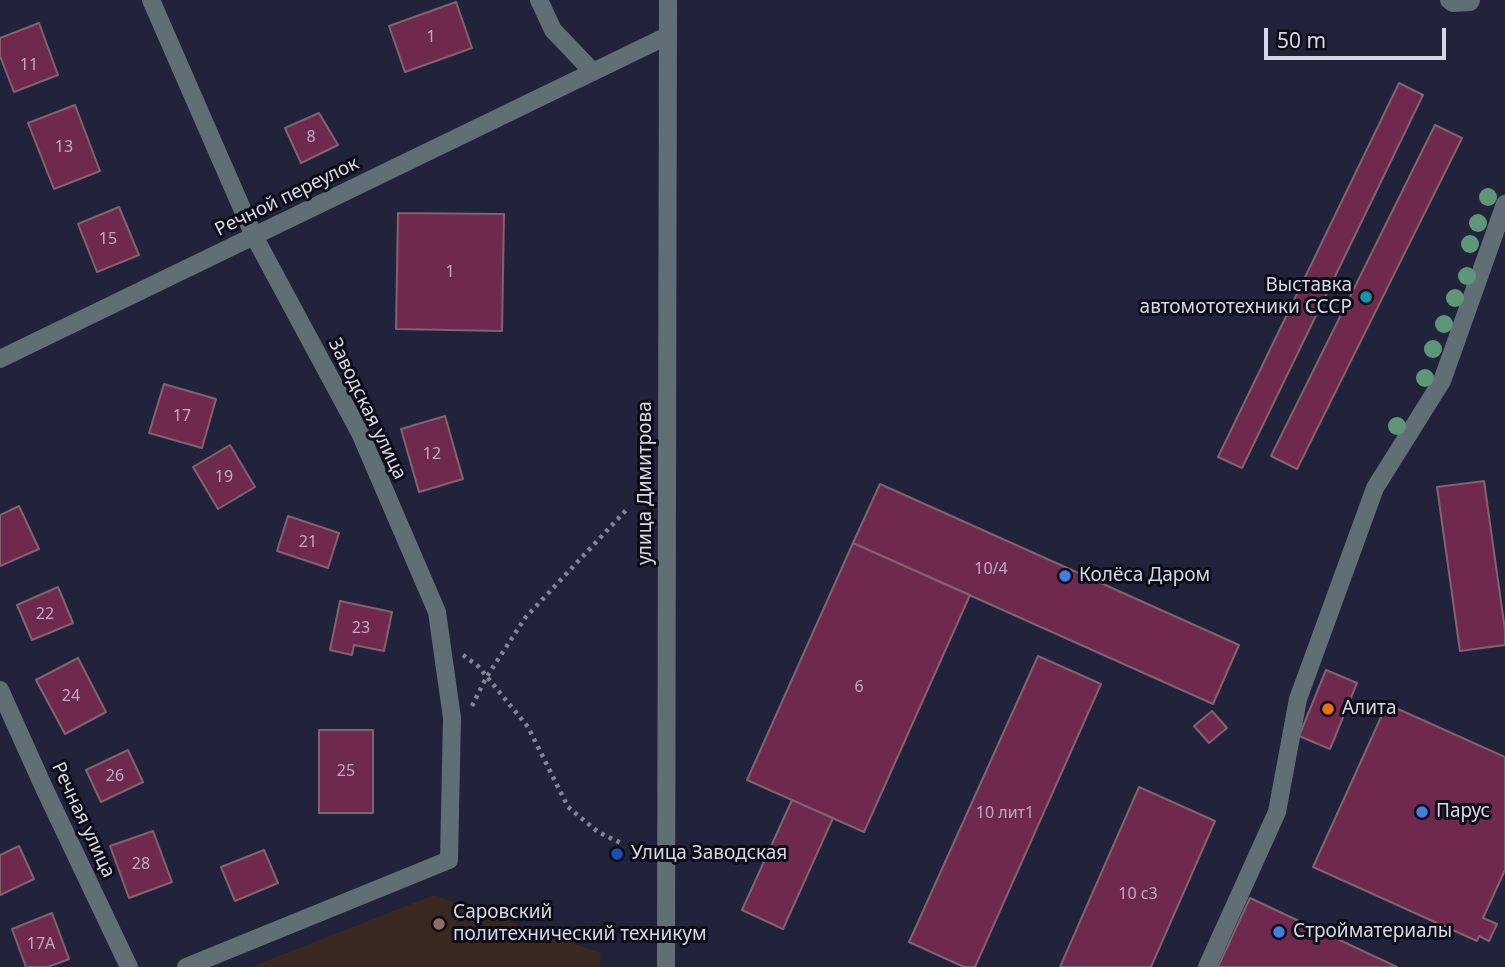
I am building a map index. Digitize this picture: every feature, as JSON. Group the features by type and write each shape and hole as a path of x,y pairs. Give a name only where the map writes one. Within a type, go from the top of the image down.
{"street":[{"name":"Заводская улица","path":"151,0 254,236 359,433 437,612 452,718 449,860 186,967"},
{"path":"539,0 553,30 593,72"},
{"name":"улица Димитрова","path":"666,967 668,0"},
{"path":"1449,0 1453,3 1471,0"},
{"name":"Речной переулок","path":"0,359 667,36"},
{"path":"1207,967 1277,812 1298,699 1375,488 1442,381 1505,204"},
{"name":"Речная улица","path":"0,690 129,967"}],"path":[{"path":"469,712 486,678 525,618 629,507"},
{"path":"441,639 478,666 528,727 568,807 598,832 624,844"}],"shaded area":[{"name":"Саровский политехнический техникум","path":"434,895 601,953 600,967 251,967"}],"building":[{"path":"456,2 472,48 405,72 389,26"},
{"path":"39,23 58,75 14,92 0,56 0,38"},
{"path":"1399,83 1423,95 1242,468 1218,457"},
{"path":"75,105 100,171 54,189 28,123"},
{"path":"319,113 338,145 301,163 285,128"},
{"name":"Выставка автомототехники СССР","path":"1435,125 1462,138 1297,469 1271,456"},
{"path":"119,207 139,255 97,272 78,224"},
{"path":"398,213 504,214 502,331 396,329"},
{"path":"164,384 216,399 202,448 149,433"},
{"path":"445,416 463,479 419,492 401,429"},
{"path":"230,445 255,487 218,509 193,467"},
{"path":"1484,481 1505,645 1460,651 1437,487"},
{"path":"880,484 1239,645 1213,704 853,543"},
{"path":"19,506 39,549 0,566 0,515"},
{"path":"288,516 339,533 328,568 277,551"},
{"path":"853,543 970,595 864,832 747,780"},
{"path":"58,587 73,623 32,640 17,605"},
{"path":"340,601 392,612 384,651 354,645 352,655 330,650"},
{"path":"1038,656 1101,684 975,967 964,967 909,942"},
{"path":"78,658 106,712 65,734 36,680"},
{"name":"Алита","path":"1326,670 1357,683 1330,749 1299,736"},
{"name":"Парус","path":"1387,704 1505,757 1505,870 1483,918 1497,924 1489,941 1479,936 1477,941 1313,867"},
{"path":"1212,711 1227,728 1209,743 1194,726"},
{"path":"319,730 373,730 373,813 319,813"},
{"path":"128,750 143,782 101,802 86,770"},
{"path":"1139,787 1215,821 1151,967 1060,967"},
{"path":"792,800 833,818 783,929 742,910"},
{"path":"153,831 172,882 129,898 110,846"},
{"path":"19,846 34,879 0,895 0,855"},
{"path":"264,850 278,883 235,901 221,867"},
{"name":"Стройматериалы","path":"1250,898 1397,967 1218,967"},
{"path":"52,913 69,959 48,967 26,967 12,929"}],"place":[{"name":"Выставка автомототехники СССР","path":"1366,297"},
{"name":"Колёса Даром","path":"1065,576"},
{"name":"Алита","path":"1328,709"},
{"name":"Парус","path":"1422,812"},
{"name":"Улица Заводская","path":"617,854"},
{"name":"Саровский политехнический техникум","path":"439,924"},
{"name":"Стройматериалы","path":"1279,932"}]}
